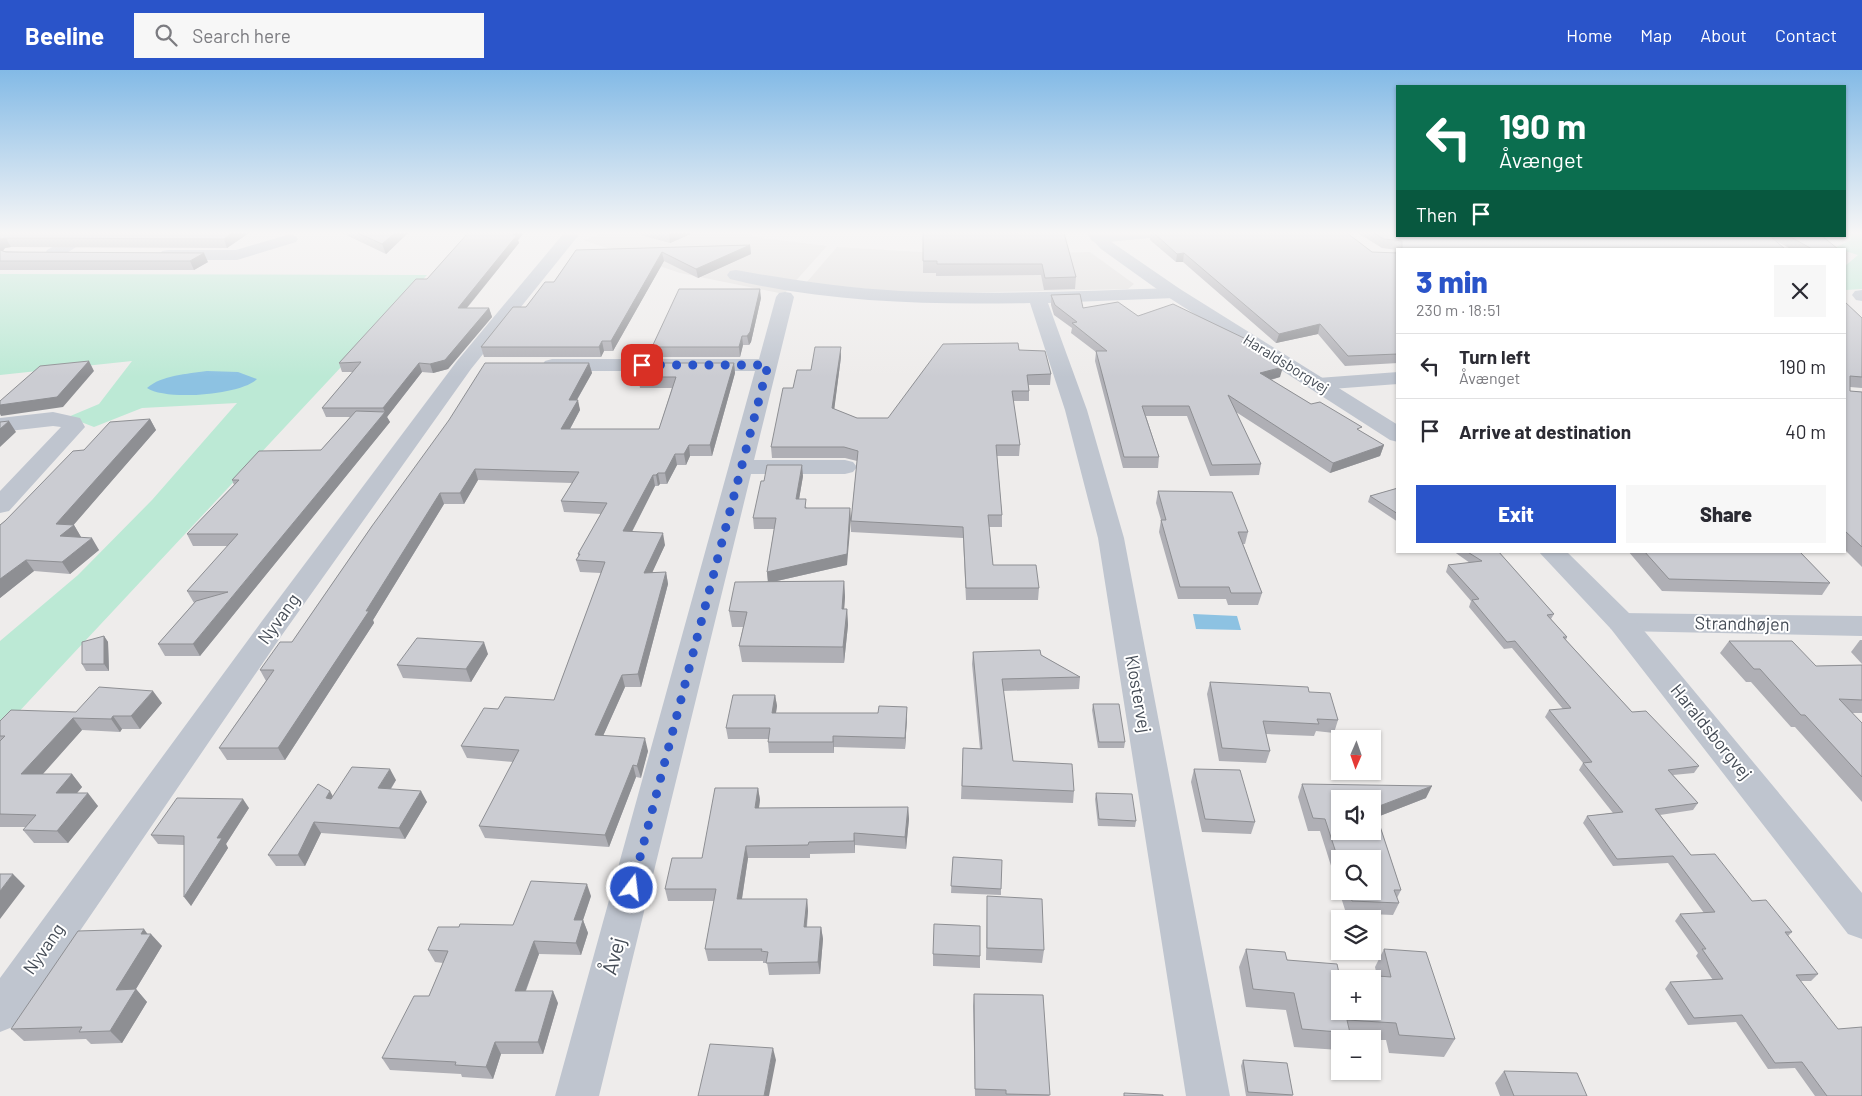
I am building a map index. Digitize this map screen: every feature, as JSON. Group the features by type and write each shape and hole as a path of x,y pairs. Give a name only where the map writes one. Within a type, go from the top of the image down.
{"street":[{"name":"Nyvang","path":"0,1012 272,628 464,365 533,281"},
{"path":"764,281 794,287 880,296 938,299 1038,299 1174,293"},
{"name":"Haraldsborgvej","path":"1157,281 1396,434"},
{"name":"Åvej","path":"578,1096 785,297"},
{"name":"Klostervej","path":"1038,299 1076,410 1111,538 1208,1096"},
{"path":"464,365 494,365"},
{"path":"533,365 768,365"},
{"path":"1318,384 1396,378"},
{"path":"0,425 53,420 72,423 74,427 0,506"},
{"path":"742,467 845,467"},
{"name":"Haraldsborgvej","path":"1553,553 1621,622 1862,922"},
{"name":"Strandhøjen","path":"1621,622 1862,626"}],"shaded area":[{"path":"719,281 796,281 784,294"},
{"path":"808,281 1130,281 1134,284 1128,289 943,293 889,291 806,283"}],"green space":[{"path":"0,281 422,281 0,732 0,641 78,575 152,500 237,403 142,408 94,427 68,417 99,404 132,361 0,375"},
{"path":"1846,281 1862,281 1862,289 1846,290"}],"water":[{"path":"207,371 238,372 257,379 248,385 236,389 203,394 170,394 147,388 167,378"},
{"path":"1193,614 1237,616 1241,630 1196,629"}],"building":[{"path":"414,281 480,281 458,308 489,308 445,360 430,364 419,363 383,408 322,408 361,362 339,363"},
{"path":"645,281 611,341 602,341 599,347 481,347 513,307 526,307 545,282"},
{"path":"1217,281 1396,281 1396,354 1348,356 1320,324 1279,334"},
{"path":"679,289 760,289 750,332 747,336 742,336 739,347 652,347"},
{"path":"1080,294 1083,308 1118,302 1138,316 1173,304 1248,340 1241,342 1283,367 1260,373 1311,404 1320,402 1362,427 1357,429 1384,445 1333,463 1228,395 1261,464 1212,465 1189,406 1142,406 1159,457 1124,457 1096,351 1107,351 1072,323 1077,322 1055,305 1051,295"},
{"path":"1846,303 1862,318 1862,377 1850,376 1850,391 1862,392 1862,547 1846,532"},
{"path":"1018,343 1019,350 1045,351 1051,374 1027,375 1029,391 1012,391 1020,445 996,445 1002,515 988,515 993,565 1036,565 1039,588 966,588 963,527 851,521 858,451 844,447 771,447 783,388 793,388 797,370 811,370 815,347 841,347 832,408 857,418 888,418 943,344"},
{"path":"89,361 57,397 0,405 0,401 40,366"},
{"path":"485,363 589,363 569,400 578,400 561,429 659,429 676,377 638,377 644,363 734,363 710,445 689,445 684,454 675,454 665,473 653,475 623,531 663,533 644,573 666,572 638,674 622,675 595,735 645,738 637,766 633,765 605,835 479,826 519,750 461,746 484,708 498,709 505,697 554,700 605,562 576,560 607,503 561,501 579,472 475,469 460,493 440,493 366,611 369,611 278,748 219,748 274,670 260,670 280,642 292,642 372,526 449,420"},
{"path":"356,411 385,412 193,644 158,644 196,601 228,592 187,591 238,534 187,534 239,480 232,480 259,451 321,450"},
{"path":"150,419 56,524 74,525 60,536 92,538 62,562 26,560 0,579 0,525 73,451 84,450 110,422"},
{"path":"9,421 0,429 0,422"},
{"path":"767,465 802,465 796,499 806,499 805,508 850,508 847,554 767,572 776,518 753,518 761,481 764,481"},
{"path":"1396,489 1396,513 1370,496"},
{"path":"1158,491 1232,492 1248,532 1238,532 1262,593 1231,593 1229,587 1180,587 1161,520 1166,520"},
{"path":"1469,553 1500,553 1554,614 1547,615 1567,637 1563,637 1632,712 1646,711 1699,766 1668,770 1698,803 1655,809 1691,855 1715,854 1752,901 1766,900 1792,932 1785,932 1818,974 1796,975 1838,1029 1862,1027 1862,1096 1827,1096 1802,1062 1775,1063 1742,1015 1694,1018 1670,982 1723,979 1702,949 1706,949 1680,914 1715,912 1673,856 1617,859 1587,816 1623,812 1583,763 1592,762 1549,710 1571,708 1515,641 1507,642 1472,600 1479,599 1448,565 1482,561"},
{"path":"1646,553 1801,553 1830,583 1669,579"},
{"path":"844,581 842,609 847,609 843,647 739,646 747,612 729,611 735,582"},
{"path":"104,636 104,664 82,664 82,642"},
{"path":"417,638 484,642 466,669 397,665"},
{"path":"1729,641 1792,641 1816,666 1862,665 1862,700 1839,699 1862,723 1862,777 1805,715 1801,715 1760,669 1754,669"},
{"path":"1040,650 1041,655 1080,677 1002,679 1013,761 1072,764 1074,791 962,786 963,748 982,749 973,652"},
{"path":"1210,682 1308,687 1309,692 1330,693 1338,720 1317,719 1319,724 1263,721 1270,751 1222,748"},
{"path":"99,687 153,691 131,716 113,716 111,719 73,718 21,774 72,774 56,793 88,793 57,831 23,830 36,815 0,814 0,741 5,736 0,736 0,721 11,710 76,712"},
{"path":"733,695 775,695 772,713 878,713 879,706 907,707 905,738 833,736 833,742 768,742 770,728 726,728"},
{"path":"1093,704 1119,704 1125,742 1099,742"},
{"path":"352,767 390,769 378,788 421,791 399,828 314,822 298,855 268,855 318,784 330,791 326,798 331,799"},
{"path":"1194,769 1240,770 1255,822 1205,819"},
{"path":"1302,784 1432,786 1381,805 1381,790 1331,790 1331,837 1325,819 1313,818"},
{"path":"715,788 758,788 755,808 908,807 905,837 854,833 854,841 809,842 808,845 746,846 737,899 807,899 804,927 821,927 818,962 766,963 768,952 761,951 762,949 705,949 716,889 665,889 672,858 702,858"},
{"path":"1096,793 1132,794 1136,821 1099,819"},
{"path":"177,798 243,799 217,838 222,838 184,897 184,836 151,835"},
{"path":"1381,829 1401,890 1394,890 1399,903 1352,900 1381,900 1381,850 1335,850 1332,840 1381,840"},
{"path":"953,857 1002,860 1001,889 951,886"},
{"path":"0,874 13,874 0,891"},
{"path":"531,881 587,884 574,920 583,920 576,943 534,941 515,991 553,991 538,1042 495,1042 486,1067 455,1065 456,1062 382,1058 414,996 429,996 448,951 428,950 438,927 459,927 460,924 513,925"},
{"path":"987,896 1042,899 1044,950 987,948"},
{"path":"934,924 980,926 980,956 933,954"},
{"path":"144,929 141,934 151,934 116,990 136,989 110,1031 79,1032 82,1027 11,1029 78,931"},
{"path":"1246,949 1285,952 1287,960 1337,964 1338,970 1331,970 1331,1020 1347,1020 1349,1030 1331,1031 1302,1029 1294,993 1253,989"},
{"path":"1384,949 1426,952 1455,1039 1399,1035 1396,1023 1347,1020 1381,1020 1381,976 1391,977"},
{"path":"974,994 1043,995 1050,1095 1006,1094 1006,1090 975,1089"},
{"path":"710,1044 773,1048 764,1096 698,1096"},
{"path":"1243,1060 1287,1063 1293,1095 1248,1092"},
{"path":"1504,1071 1577,1073 1587,1096 1514,1096"},
{"path":"1124,1093 1163,1095 1163,1096 1124,1096"}],"route":[{"path":"632,888 768,365 642,365"}]}
